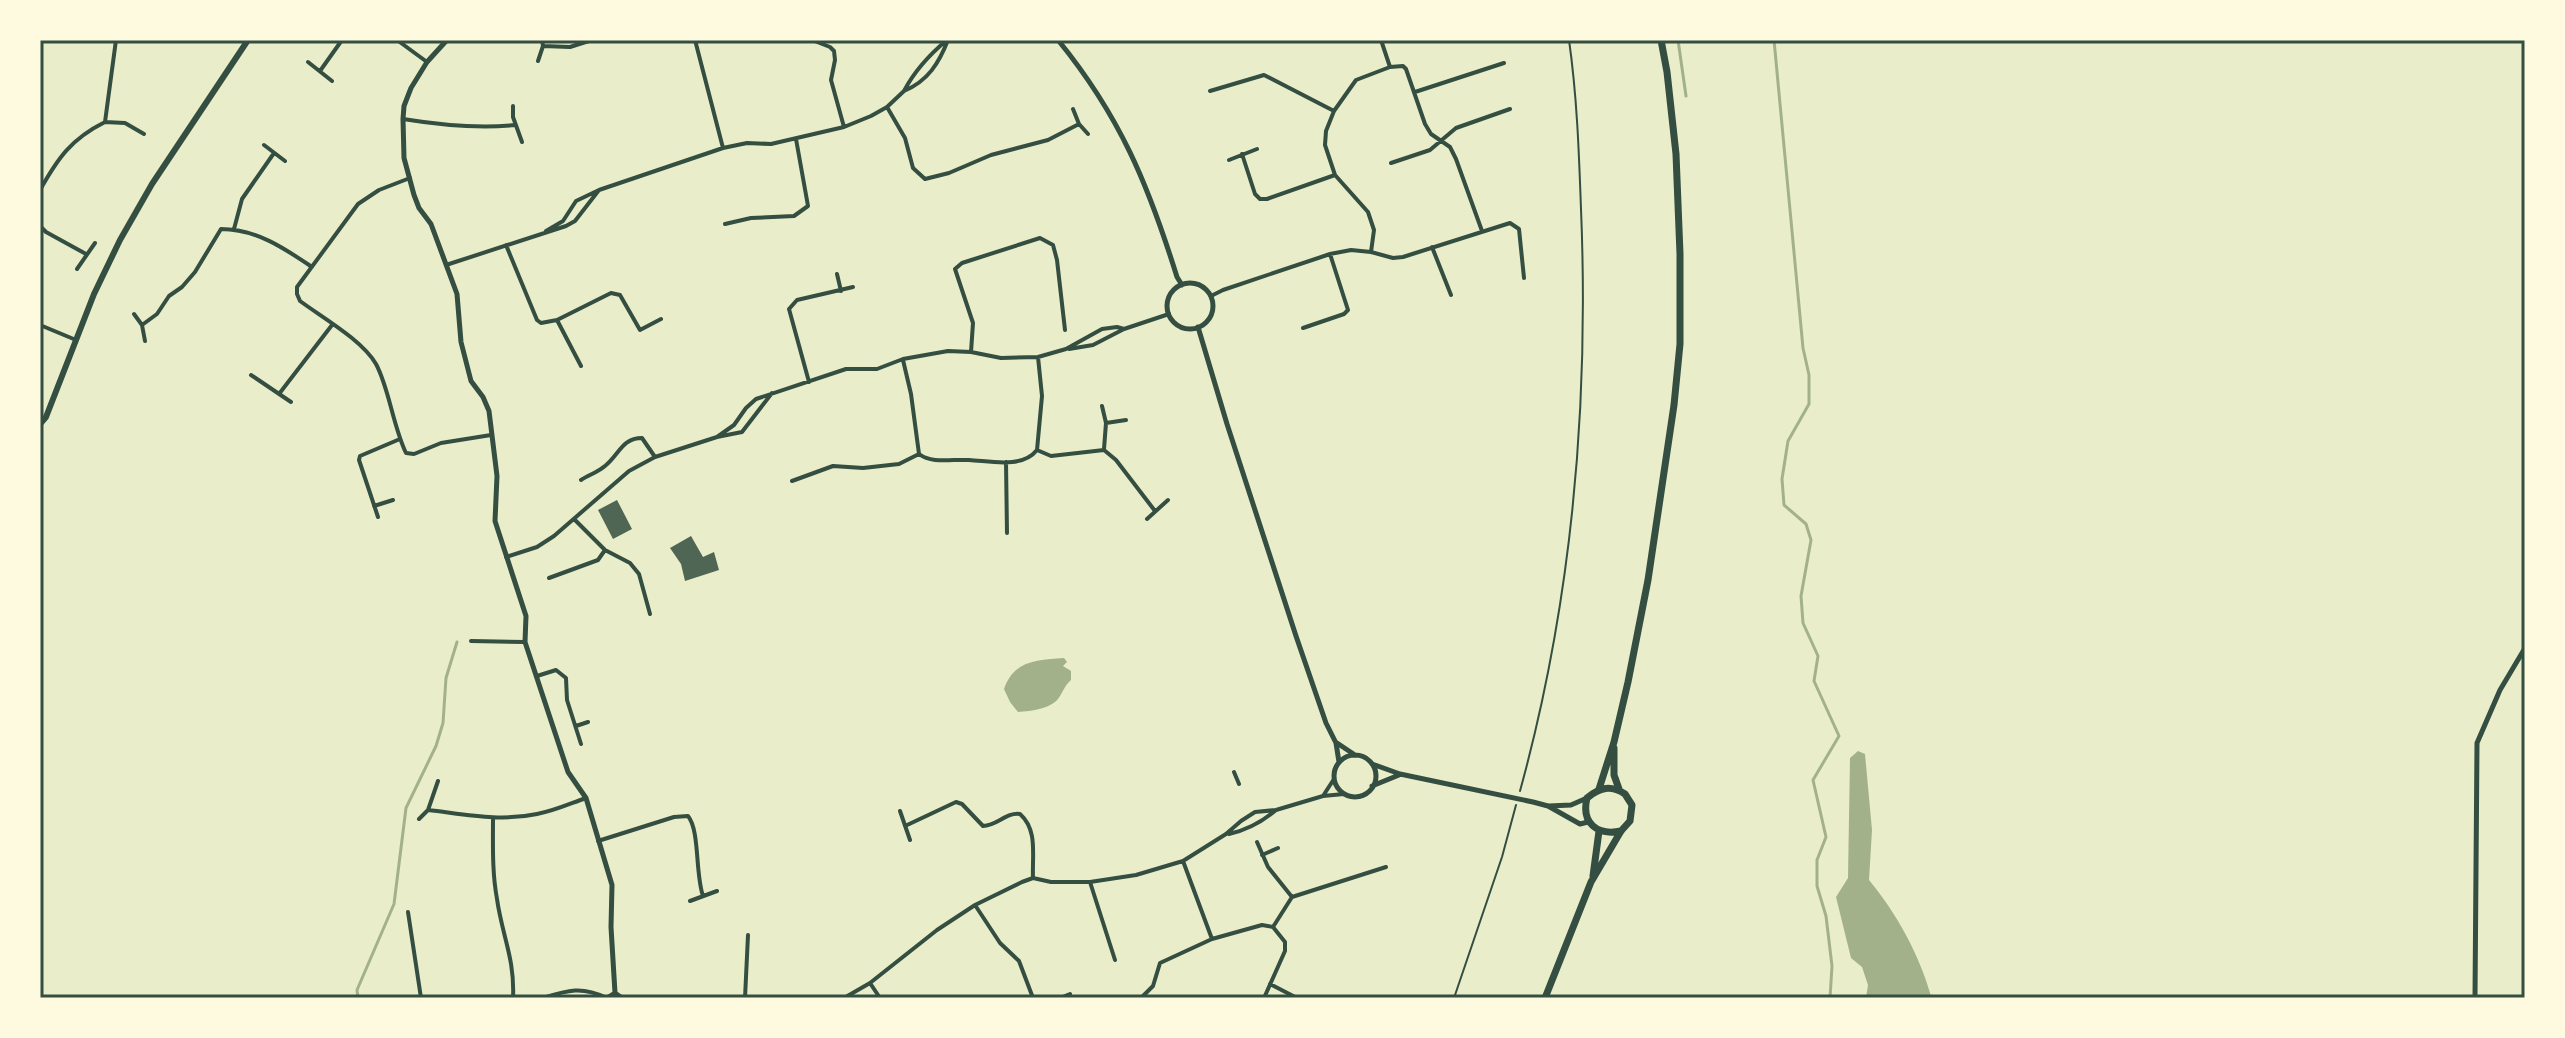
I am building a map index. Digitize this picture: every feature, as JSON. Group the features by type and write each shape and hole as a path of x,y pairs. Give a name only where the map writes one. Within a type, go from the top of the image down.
{"highway":[{"path":"1599,789 1614,742 1648,580 1680,344 1676,154 1661,40"},
{"path":"1591,882 1632,813 1628,797 1619,789 1614,775 1614,742"},
{"path":"1619,789 1599,789 1587,798 1585,811 1588,822 1599,831 1621,831"},
{"path":"1545,998 1591,882 1599,831"}],"main road":[{"path":"40,424 46,417 94,294 120,240 152,184 248,40"}],"street":[{"path":"105,122 116,40"},
{"path":"320,71 342,40"},
{"path":"397,40 427,62"},
{"path":"447,40 427,62 404,106 404,158 419,208 431,224 457,294 464,357 471,381 489,411 497,476 495,521 526,616 525,642 568,772 586,798 612,885 615,993"},
{"path":"538,61 542,43 570,47 592,40"},
{"path":"695,40 723,148"},
{"path":"812,40 834,51 831,80 844,127"},
{"path":"546,231 563,221 576,201 599,190 723,148 747,143 771,144 844,127 887,107 904,91 920,84 939,62 947,40"},
{"path":"904,91 912,75 947,40"},
{"path":"1058,40 1081,68 1128,145 1155,208 1182,285"},
{"path":"1381,40 1390,67"},
{"path":"308,62 332,81"},
{"path":"1415,92 1504,63"},
{"path":"1371,252 1374,230 1368,212 1335,175 1325,145 1326,131 1334,111 1356,80 1390,67 1403,66 1425,124 1431,134 1450,147 1482,231"},
{"path":"1210,91 1264,75 1334,111"},
{"path":"513,106 515,125 522,142"},
{"path":"887,107 905,138 913,168 925,179 949,173 991,155 1048,140 1079,124"},
{"path":"1073,109 1079,124 1088,134"},
{"path":"1391,163 1430,150 1456,128 1510,109"},
{"path":"403,119 483,127 515,125"},
{"path":"40,190 58,158 71,144 105,122 125,123 144,134"},
{"path":"725,224 751,218 794,216 808,206 796,139"},
{"path":"264,145 285,161"},
{"path":"1229,160 1257,149"},
{"path":"234,229 242,199 274,153"},
{"path":"1242,154 1255,194 1260,199 1335,175"},
{"path":"410,178 379,190 358,204 297,287 297,294 300,301 365,349 377,366 406,453 414,454 441,443 491,435"},
{"path":"446,265 575,221 599,190"},
{"path":"1211,296 1330,254 1351,250 1403,257 1510,223 1519,229 1524,278"},
{"path":"40,226 86,254"},
{"path":"142,325 157,314 169,296 195,272 221,229 234,229 273,240 312,267"},
{"path":"971,352 973,323 955,269 962,263 1040,238 1053,245 1065,330"},
{"path":"77,269 95,243"},
{"path":"506,245 537,320 541,323 557,320 611,293 620,295 640,330 661,319"},
{"path":"1432,247 1451,295"},
{"path":"1303,328 1348,310 1330,254"},
{"path":"837,274 841,291"},
{"path":"1182,285 1202,286 1211,296 1211,315 1198,327 1184,328 1169,314 1171,294 1182,285"},
{"path":"809,382 789,309 797,300 853,287"},
{"path":"134,314 142,325 145,341"},
{"path":"717,437 734,425 756,399 846,369 877,369 903,359 948,351 1001,358 1038,357 1093,345 1124,329 1169,314"},
{"path":"557,320 581,366"},
{"path":"40,325 76,340"},
{"path":"279,394 332,325"},
{"path":"1198,327 1296,636 1336,743 1339,762 1334,779 1344,794"},
{"path":"1066,349 1102,329 1124,329"},
{"path":"903,359 919,454 926,460 1006,462 1033,455 1037,450 1042,396 1038,357"},
{"path":"251,375 291,402"},
{"path":"506,557 537,547 629,471 655,457 742,432 772,393"},
{"path":"1102,406 1106,423 1104,450"},
{"path":"1106,423 1126,420"},
{"path":"581,480 603,468 625,442 632,439 642,438 655,457"},
{"path":"378,517 360,456 400,439"},
{"path":"1037,450 1051,456 1104,450 1116,460 1155,511"},
{"path":"792,481 833,466 863,468 899,464 919,454"},
{"path":"1006,462 1007,533"},
{"path":"374,506 393,500"},
{"path":"1147,519 1168,500"},
{"path":"574,519 605,550 630,563 639,574 650,614"},
{"path":"549,578 598,560 605,550"},
{"path":"471,641 525,642"},
{"path":"2475,998 2477,743 2500,690 2525,648"},
{"path":"537,676 556,670 564,675 566,695 581,744"},
{"path":"575,726 588,722"},
{"path":"1336,743 1372,764 1400,774 1504,794 1548,806 1580,824 1588,822"},
{"path":"1339,762 1356,755"},
{"path":"1372,764 1375,775 1372,786"},
{"path":"1234,772 1239,784"},
{"path":"844,998 870,983 937,930 975,905 1033,878 1051,882 1090,882 1136,875 1183,861 1255,812 1276,810 1323,796 1363,795 1372,786 1400,774"},
{"path":"1323,796 1334,779"},
{"path":"419,819 428,810 438,781"},
{"path":"428,810 493,818 533,815 586,798"},
{"path":"1548,806 1571,805 1587,798"},
{"path":"905,826 956,802 962,804 983,826 994,824 1014,813 1020,814 1033,834 1033,878"},
{"path":"1226,834 1242,831 1276,810"},
{"path":"900,811 910,840"},
{"path":"598,841 674,817 688,816 694,823 696,867 703,896"},
{"path":"493,818 493,871 497,903 514,975 512,998"},
{"path":"1257,842 1268,867 1292,897"},
{"path":"1262,855 1278,848"},
{"path":"1183,861 1212,939"},
{"path":"1273,927 1292,897 1386,867"},
{"path":"1090,882 1115,960"},
{"path":"690,901 717,891"},
{"path":"975,905 1000,943 1019,961 1033,998"},
{"path":"408,912 421,998"},
{"path":"1141,998 1153,986 1160,963 1212,939 1262,925 1273,927 1285,942 1285,951 1264,998"},
{"path":"745,998 748,935"},
{"path":"870,983 880,998"},
{"path":"1270,984 1297,998"},
{"path":"543,998 566,990 588,991 607,998 615,993"},
{"path":"615,993 622,998"},
{"path":"1060,998 1070,994"},
{"path":"637,998 653,998"}],"path":[{"path":"1454,998 1502,857 1524,775 1549,662 1574,503 1584,276 1575,83 1569,40"}],"shaded area":[{"path":"1064,658 1067,662 1063,666 1071,671 1071,680 1057,700 1041,708 1018,712 1004,689 1008,679 1028,663"},
{"path":"1858,751 1865,754 1872,830 1869,880 1906,935 1926,980 1929,998 1866,998 1868,985 1862,967 1851,958 1836,897 1848,878 1850,758"}],"building":[{"path":"617,500 632,529 613,539 598,510"},
{"path":"691,536 703,557 714,552 719,570 685,581 681,564 670,548"}],"waterway":[{"path":"1678,40 1686,96"},
{"path":"1774,40 1803,348 1809,375 1809,404 1788,441 1782,479 1784,505 1806,524 1811,540 1801,596 1803,623 1818,656 1814,681 1839,736 1813,780 1826,837 1817,860 1817,886 1826,916 1832,966 1830,998"},
{"path":"358,998 357,990 394,904 406,808 436,746 443,723 446,678 457,642"}]}
